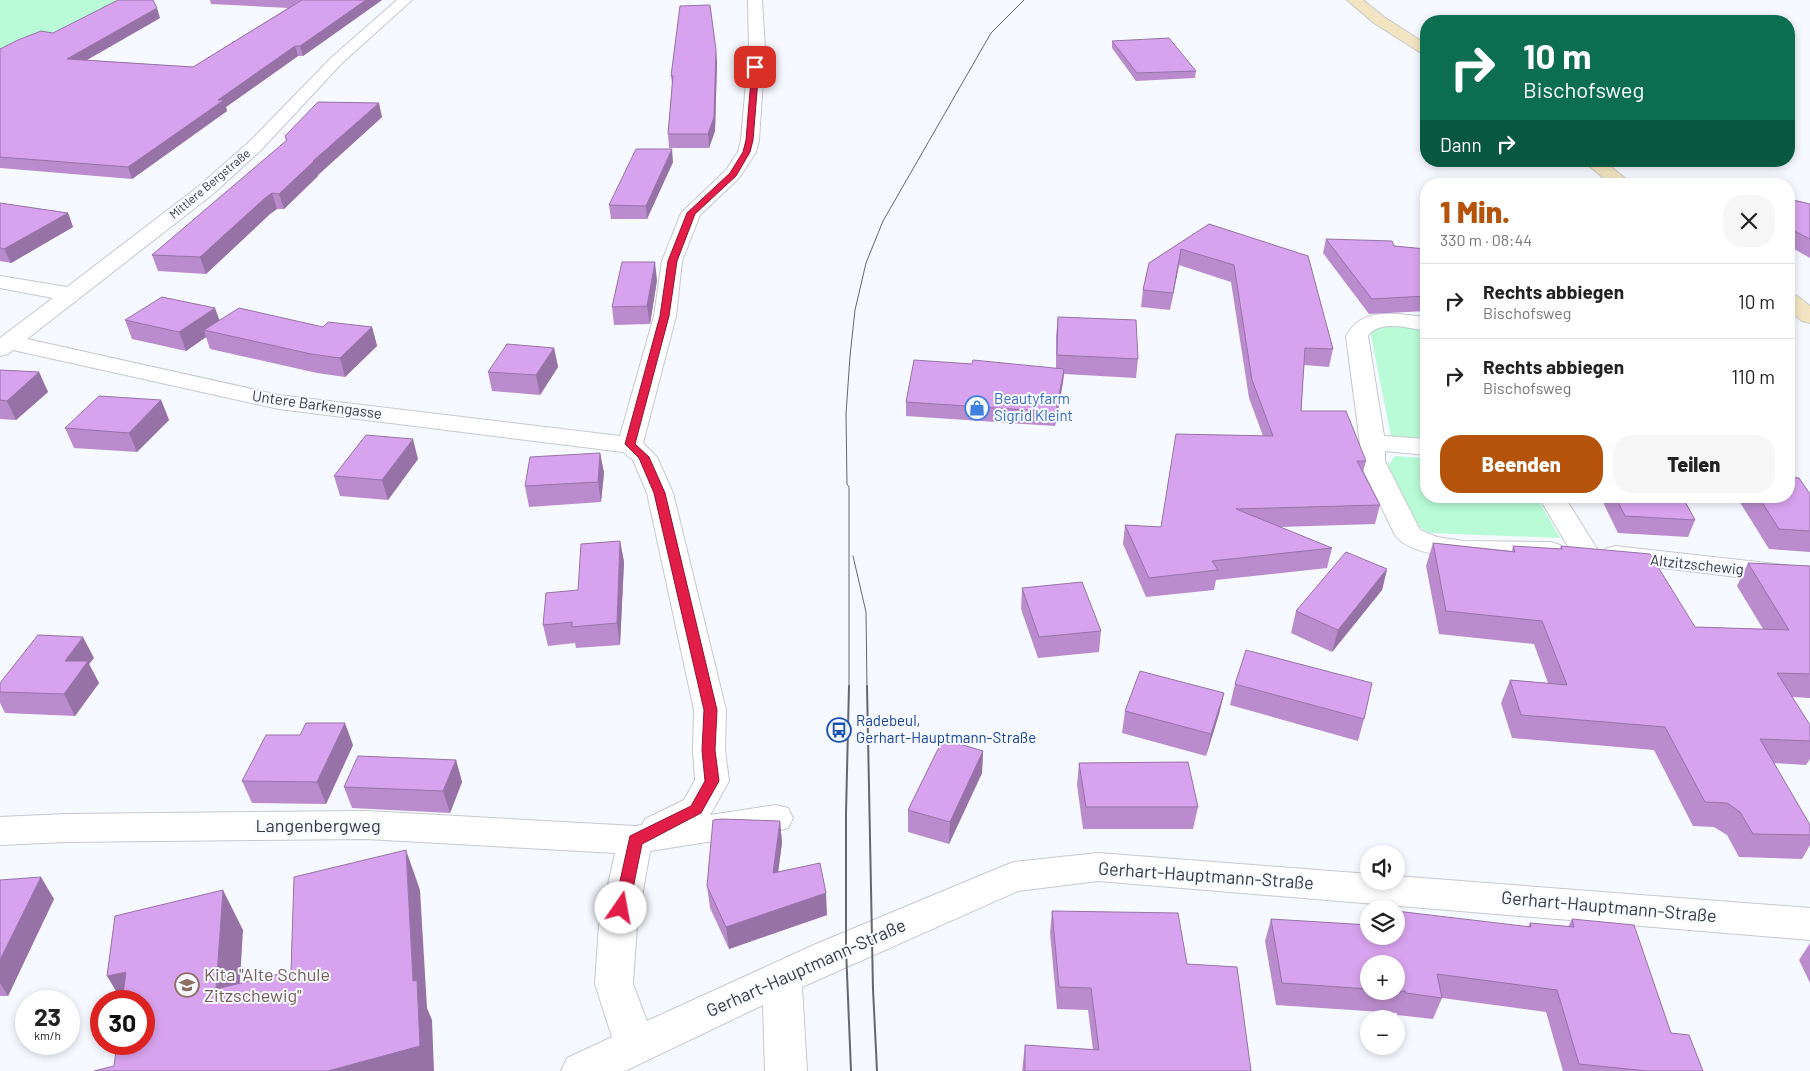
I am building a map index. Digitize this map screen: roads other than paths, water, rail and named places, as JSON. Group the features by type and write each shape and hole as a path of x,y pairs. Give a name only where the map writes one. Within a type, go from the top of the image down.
{"main road":[{"path":"1354,0 1379,20 1420,46"},
{"path":"1600,167 1615,178"},
{"path":"1795,305 1810,316"}],"street":[{"name":"Mittlere Bergstraße","path":"4,346 206,190 255,146 337,60 405,0"},
{"path":"635,1045 614,984 618,925 635,840 696,810 712,781 709,750 710,710 660,493 644,457 630,444 665,316 672,261 691,213 733,174 747,152 750,140 757,49 755,0"},
{"path":"0,282 70,294"},
{"name":"Altzitzschewig","path":"1420,323 1402,321 1368,322 1359,329 1357,336 1373,443 1372,461 1409,535 1431,545 1464,550 1584,552 1810,577"},
{"name":"Untere Barkengasse","path":"4,346 279,402 630,444"},
{"path":"1373,443 1420,447"},
{"path":"1555,503 1584,552"},
{"name":"Langenbergweg","path":"0,831 65,828 367,825 635,840 776,818"},
{"name":"Gerhart-Hauptmann-Straße","path":"582,1071 782,977 1014,877 1098,867 1810,924"},
{"path":"782,977 786,1071"}],"tram line":[{"path":"849,686 849,487 847,484 846,414 855,310 866,263 883,221 991,33 1024,0"},
{"path":"853,556 866,612 867,688"},
{"path":"849,686 846,814 846,949 851,1071"},
{"path":"867,686 873,989 877,1071"}],"place":[{"name":"Beautyfarm Sigrid Kleint","path":"977,408"},
{"name":"Radebeul, Gerhart-Hauptmann-Straße","path":"839,730"},
{"name":"Kita \"Alte Schule Zitzschewig\"","path":"187,985"}]}
